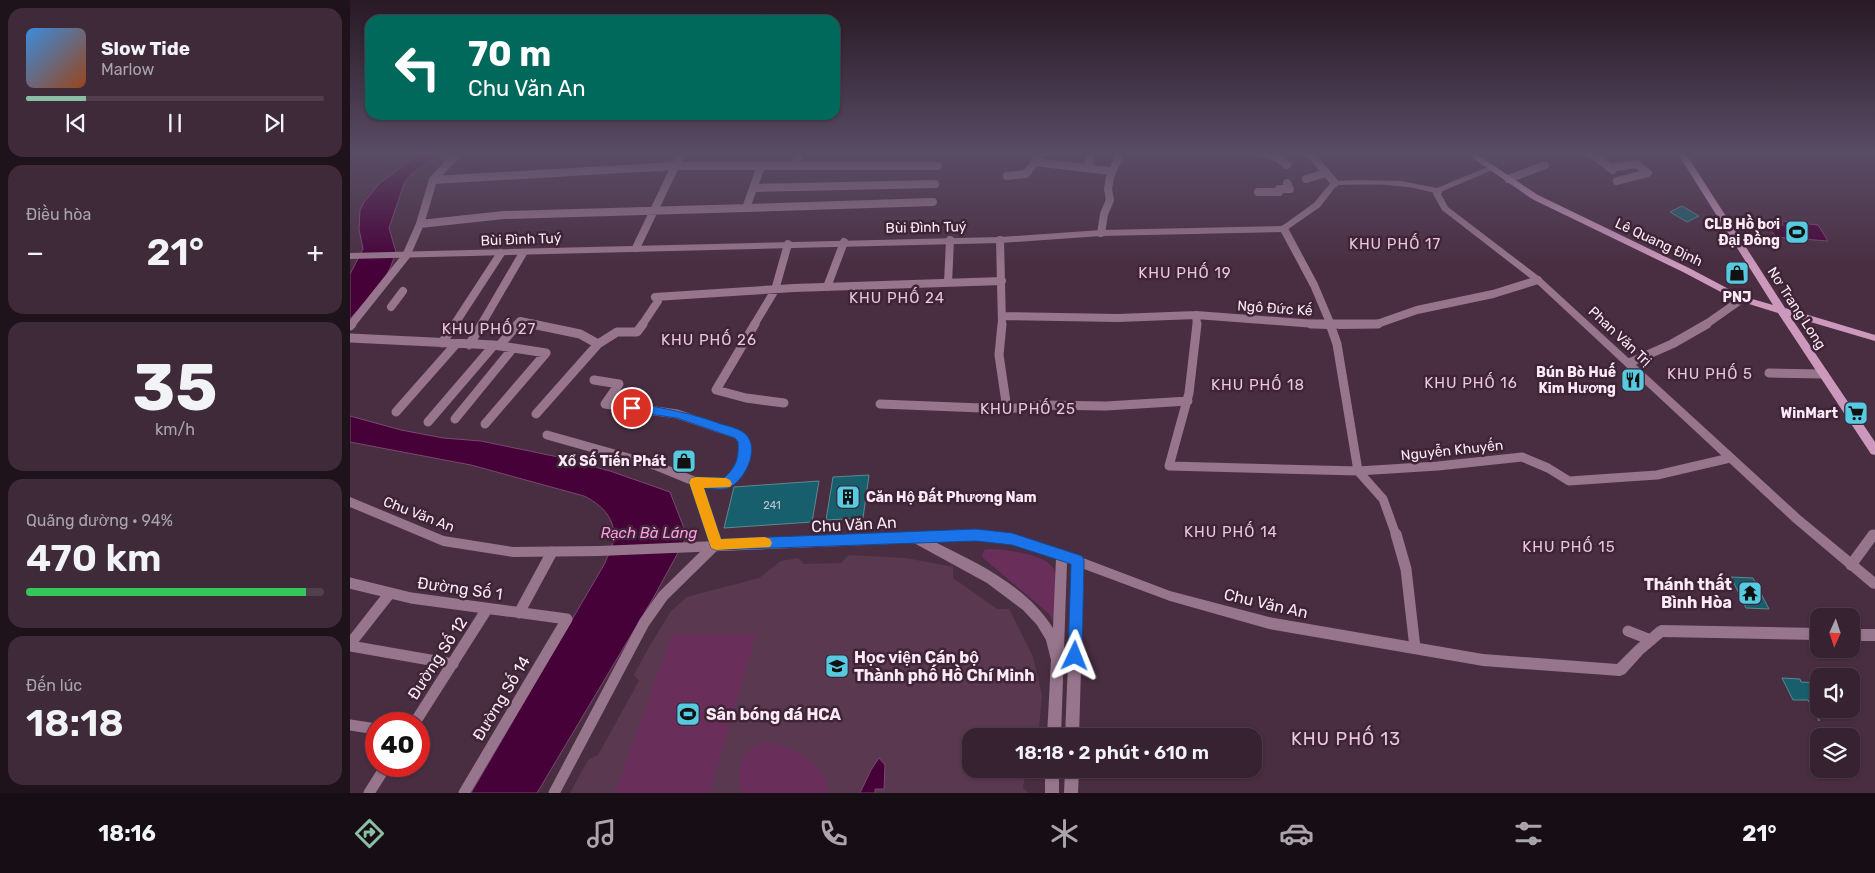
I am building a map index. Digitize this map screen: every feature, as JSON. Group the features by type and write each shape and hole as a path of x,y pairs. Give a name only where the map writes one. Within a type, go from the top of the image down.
{"main road":[{"name":"Lê Quang Định","path":"1528,191 1548,203 1742,299 1875,338"},
{"name":"Nơ Trang Long","path":"1705,191 1781,310 1875,451"},
{"name":"Lê Quang Định","path":"1732,294 1761,304"}],"street":[{"path":"350,326 406,256 420,224 430,191"},
{"path":"636,248 661,191"},
{"path":"746,208 753,191"},
{"path":"1101,233 1104,214 1110,200 1108,191"},
{"path":"1258,192 1278,191"},
{"path":"1328,191 1317,205 1284,229 1306,266 1337,344 1358,472 1383,499 1395,530 1406,569 1415,648"},
{"name":"Phan Văn Trị","path":"1438,191 1438,198 1450,213 1538,280 1730,458 1875,584"},
{"path":"420,224 504,215 933,202"},
{"name":"Bùi Đình Tuý","path":"350,256 523,253 844,242 1000,240 1101,233 1284,229"},
{"path":"948,283 950,240"},
{"path":"1000,240 1003,316 999,355 1007,409"},
{"path":"827,288 844,242"},
{"path":"784,402 746,398 716,390 775,290 788,244"},
{"path":"442,343 501,253"},
{"path":"469,345 523,253"},
{"name":"Ngô Đức Kế","path":"1003,316 1118,318 1196,314 1331,325 1377,324 1417,310 1493,294 1538,280"},
{"path":"536,414 598,344 617,332 637,332 658,301 655,297 1002,281"},
{"path":"391,307 403,291"},
{"path":"1629,363 1648,356 1727,312 1742,299"},
{"path":"880,404 1007,409 1041,405 1106,406 1188,401 1195,365 1198,326 1196,314"},
{"path":"428,422 520,322 580,334 598,344"},
{"path":"350,338 497,345 546,353 486,424"},
{"path":"396,412 456,344"},
{"path":"454,419 512,348"},
{"path":"1768,373 1824,374"},
{"path":"548,435 657,466 696,482 726,484 739,472 745,457 744,441 739,435 677,414 605,404 619,384 594,380"},
{"name":"Nguyễn Khuyến","path":"1188,401 1169,466 1358,472 1438,466 1522,456 1548,468 1569,481 1657,475 1730,458"},
{"path":"554,793 644,623 663,596 716,544 696,482"},
{"name":"Chu Văn An","path":"350,502 443,541 513,552 600,551 716,544 976,535 1012,539 1062,554 1170,596 1267,623 1483,660 1620,670 1661,631 1729,634 1810,634"},
{"path":"1851,565 1873,535"},
{"path":"915,537 982,572 1011,593 1038,617 1051,636 1057,659"},
{"path":"520,613 552,552"},
{"path":"1054,728 1062,554"},
{"path":"1072,728 1078,560"},
{"name":"Đường Số 1","path":"350,583 411,598 567,619"},
{"path":"390,593 350,645 453,664"},
{"name":"Đường Số 12","path":"422,712 488,609"},
{"name":"Đường Số 14","path":"464,793 567,619"},
{"path":"1628,631 1651,640"},
{"path":"1860,635 1875,635"},
{"path":"350,725 365,727"},
{"path":"369,793 379,777"},
{"path":"1052,778 1052,793"},
{"path":"1071,793 1072,778"}],"shaded area":[{"path":"989,549 1035,556 1050,565 1054,570 1056,581 1054,621 1047,612 982,557 984,550"},
{"name":"Học viện Cán bộ Thành phố Hồ Chí Minh","path":"849,555 906,558 953,567 953,578 997,609 1009,609 1033,657 1042,695 1039,728 962,728 962,778 1025,778 1023,788 1028,793 570,793 588,760 598,755 639,681 634,675 649,647 671,611 687,597 759,578 781,561 798,558 804,564 841,563"},
{"name":"Sân bóng đá HCA","path":"672,634 756,634 710,793 615,793"},
{"path":"767,743 788,748 807,758 822,774 830,793 742,793 739,776 745,754 758,745"}],"water":[{"path":"373,191 402,191 389,228 396,252 391,266 384,281 350,319 350,274 363,249 359,229 360,210"},
{"name":"CLB Hồ bơi Đại Đồng","path":"1782,221 1818,225 1828,241 1776,237 1769,227 1774,227 1772,224 1783,225"},
{"name":"Rạch Bà Láng","path":"350,416 401,430 443,438 481,441 558,457 610,471 670,492 687,536 655,595 537,793 471,793 605,563 614,539 612,522 601,507 584,496 471,465 350,442"},
{"path":"879,758 885,765 884,789 875,789 875,793 860,793 871,770"}],"building":[{"path":"1682,206 1699,216 1687,222 1670,212"},
{"path":"1635,377 1643,385 1630,388 1623,380"},
{"name":"Căn Hộ Đất Phương Nam","path":"869,475 863,518 826,520 833,477"},
{"path":"819,481 812,522 724,528 734,487"},
{"name":"Thánh thất Bình Hòa","path":"1731,577 1753,578 1769,609 1746,608"},
{"path":"1782,678 1800,679 1801,682 1810,682 1810,704 1808,700 1793,700"}],"slow traffic":[{"path":"726,484 696,482 716,544 765,543"}],"place":[{"name":"CLB Hồ bơi Đại Đồng","path":"1797,232"},
{"name":"PNJ","path":"1737,273"},
{"name":"Bún Bò Huế Kim Hương","path":"1633,380"},
{"name":"WinMart","path":"1856,413"},
{"name":"Xổ Số Tiến Phát","path":"684,461"},
{"name":"Căn Hộ Đất Phương Nam","path":"848,497"},
{"name":"Thánh thất Bình Hòa","path":"1750,593"},
{"name":"Học viện Cán bộ Thành phố Hồ Chí Minh","path":"837,666"},
{"name":"Sân bóng đá HCA","path":"688,714"}],"district":[{"name":"KHU PHỐ 17","path":"1395,244"},
{"name":"KHU PHỐ 19","path":"1185,273"},
{"name":"KHU PHỐ 24","path":"897,298"},
{"name":"KHU PHỐ 27","path":"489,329"},
{"name":"KHU PHỐ 26","path":"709,340"},
{"name":"KHU PHỐ 5","path":"1710,374"},
{"name":"KHU PHỐ 16","path":"1471,383"},
{"name":"KHU PHỐ 18","path":"1258,385"},
{"name":"KHU PHỐ 25","path":"1028,409"},
{"name":"KHU PHỐ 14","path":"1231,532"},
{"name":"KHU PHỐ 15","path":"1569,547"},
{"name":"KHU PHỐ 13","path":"1346,739"}],"route":[{"path":"632,408 677,414 699,420 739,435 744,441 745,457 739,472 726,484 696,482 716,544 976,535 1012,539 1078,560 1075,656"}]}
